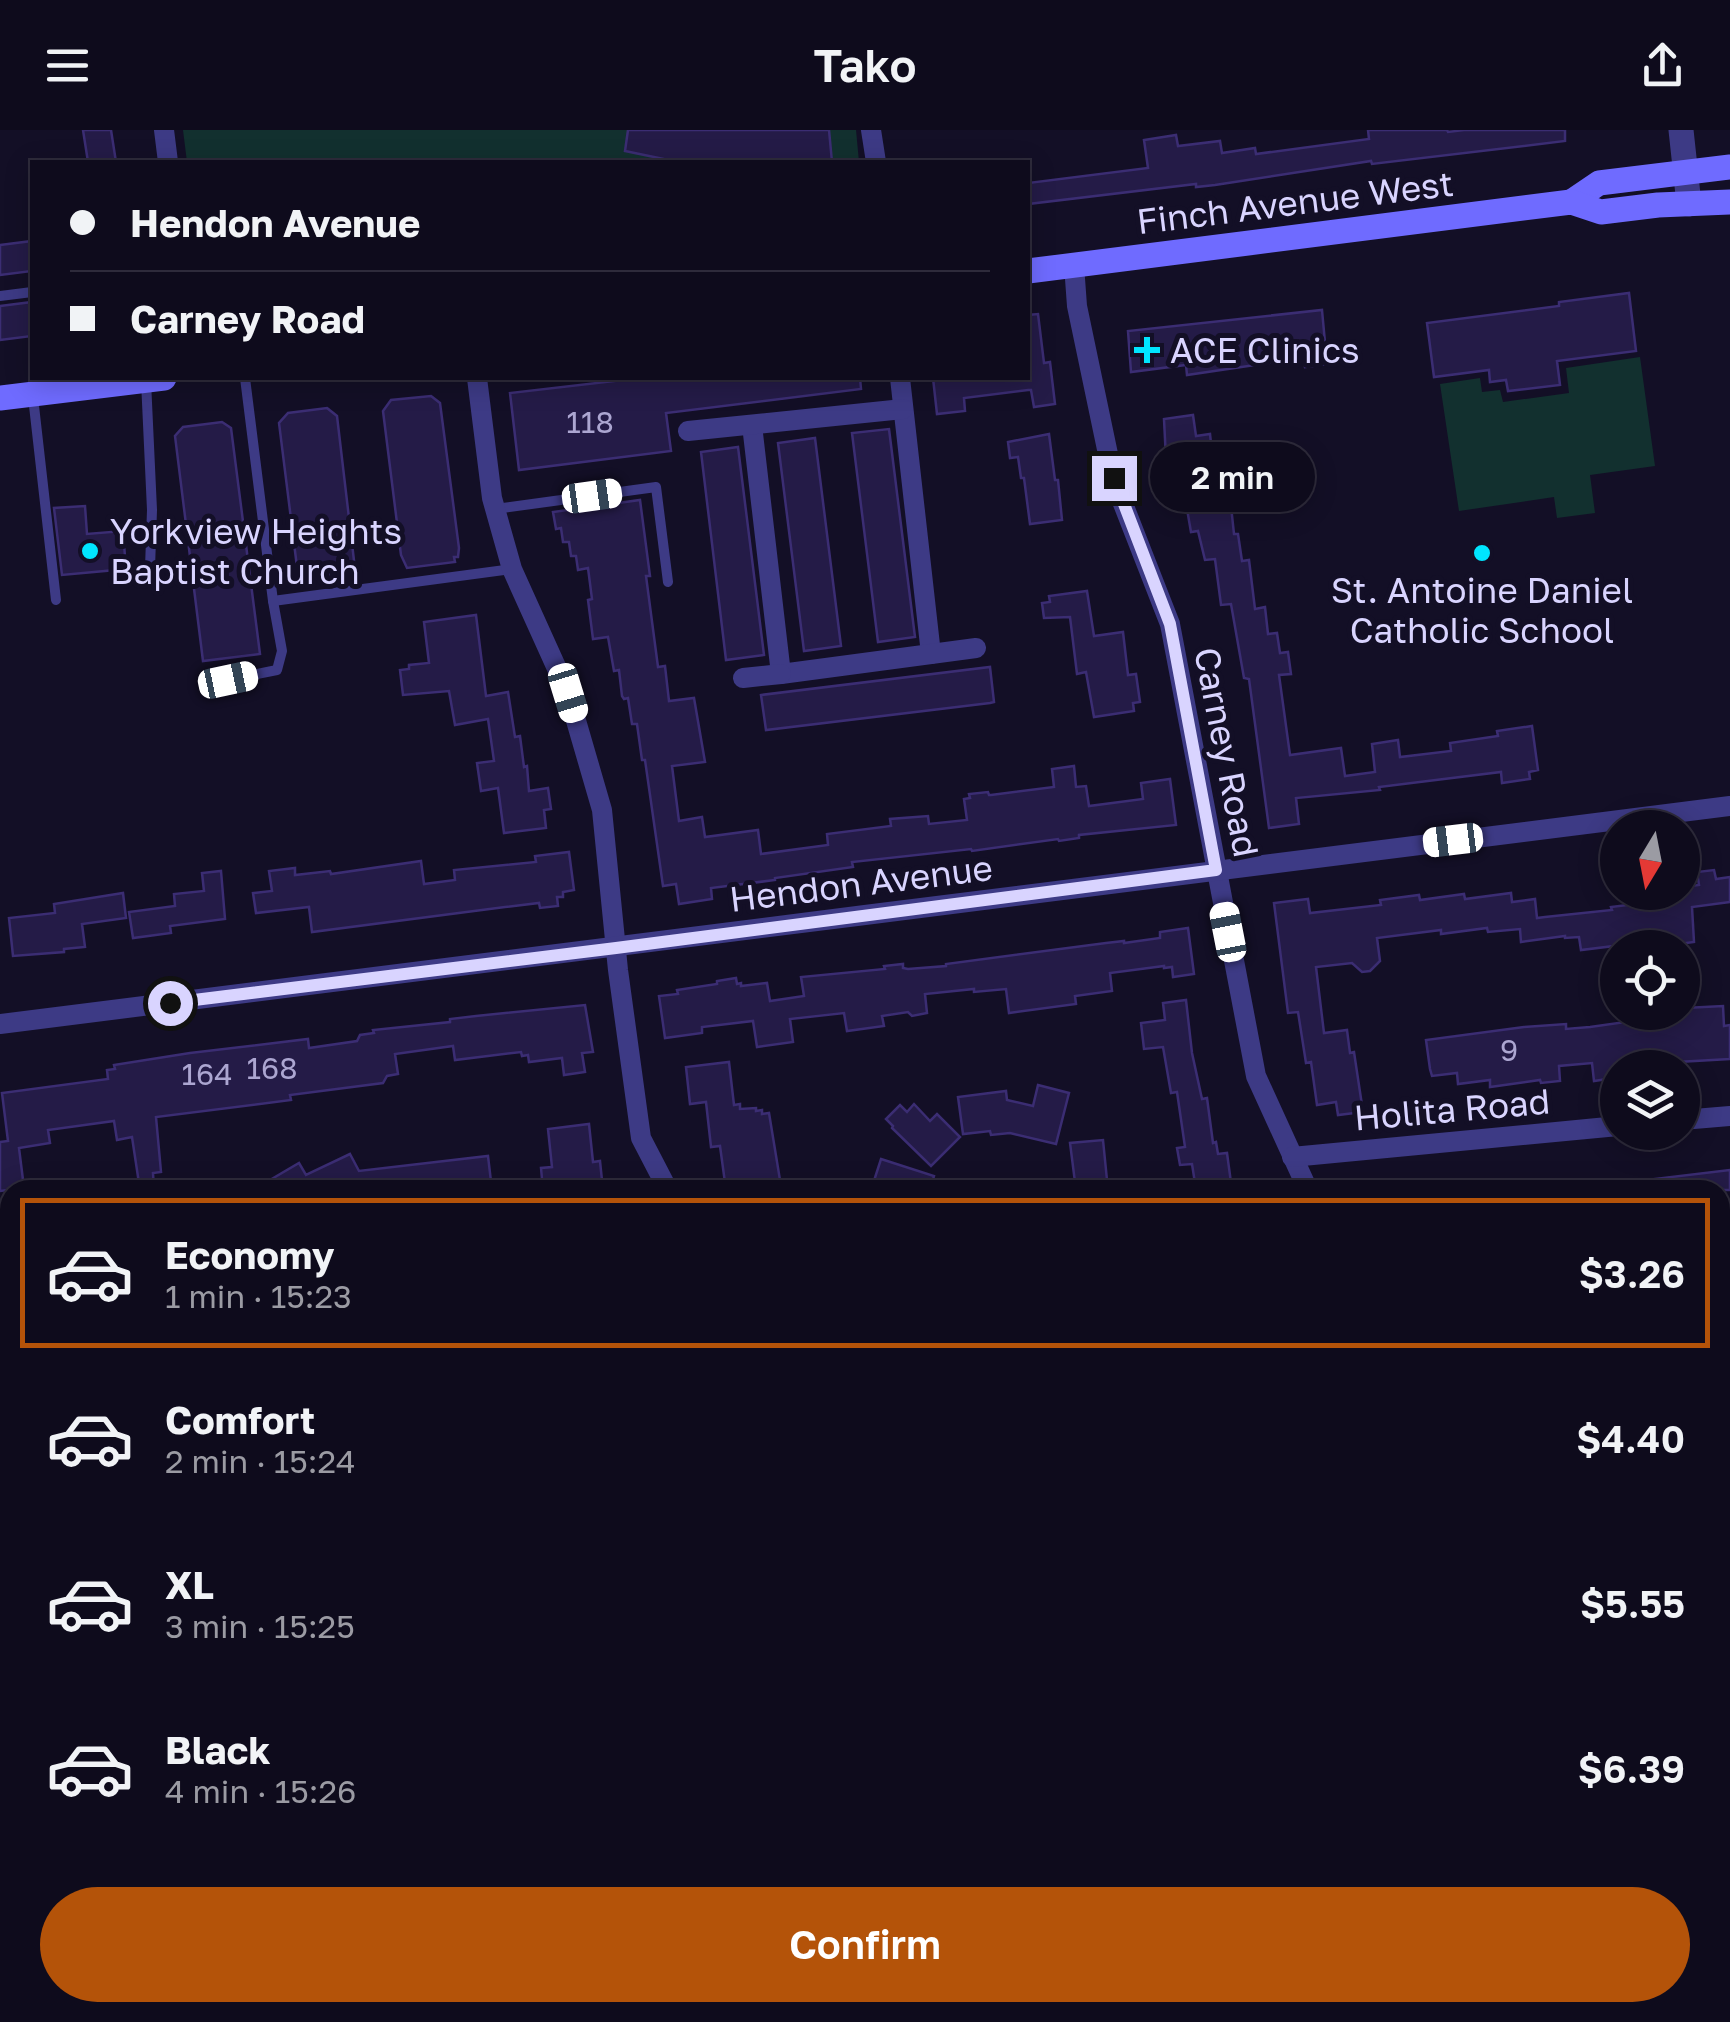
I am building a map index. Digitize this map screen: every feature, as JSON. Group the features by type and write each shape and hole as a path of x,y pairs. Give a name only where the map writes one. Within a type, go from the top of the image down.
{"main road":[{"name":"Finch Avenue West","path":"1571,202 1599,183 1730,166"},
{"name":"Finch Avenue West","path":"1030,271 1571,202 1602,212 1730,202"},
{"path":"0,398 147,380"}],"street":[{"path":"164,130 168,160"},
{"path":"871,130 876,160"},
{"path":"1681,130 1690,204"},
{"name":"Carney Road","path":"1074,265 1078,306 1114,478 1170,624 1256,1076 1303,1180"},
{"path":"476,380 495,509 512,569 568,693 602,810 641,1138 663,1180"},
{"path":"900,380 931,654"},
{"path":"688,431 903,409"},
{"path":"752,425 781,674"},
{"path":"743,678 976,648"},
{"name":"Hendon Avenue","path":"0,1024 1730,806"},
{"path":"1700,1118 1730,1116"},
{"name":"Holita Road","path":"1292,1157 1600,1128"}],"lane":[{"path":"0,296 30,292"},
{"path":"150,568 155,380"},
{"path":"228,680 277,670 282,651 245,380"},
{"path":"33,394 56,600"},
{"path":"495,509 656,487 668,582"},
{"path":"273,601 512,569"}],"green space":[{"path":"183,130 856,130 859,160 187,160"},
{"path":"1640,357 1655,466 1590,475 1595,513 1557,518 1554,497 1459,511 1440,384 1480,378 1482,392 1500,390 1503,402 1569,393 1566,368"}],"building":[{"path":"83,130 111,130 116,160 88,160"},
{"path":"628,130 829,130 832,160 668,160 625,151"},
{"path":"1368,130 1565,130 1565,141 1030,204 1030,183 1148,168 1144,140 1176,135 1178,146 1220,141 1222,153 1255,148 1256,154 1369,139"},
{"path":"30,241 30,271 0,275 0,245"},
{"path":"1629,293 1636,351 1557,361 1560,385 1508,391 1506,380 1490,382 1489,370 1434,377 1427,323"},
{"path":"30,302 30,336 0,340 0,306"},
{"path":"1322,310 1327,364 1305,367 1303,358 1187,375 1186,365 1131,372 1128,331"},
{"path":"1038,314 1044,363 1050,362 1055,404 1034,407 1028,390 964,398 965,411 937,414 933,380 1030,380 1030,315"},
{"path":"623,380 860,380 861,389 666,413 671,451 519,470 510,393"},
{"path":"431,396 440,403 458,557 454,557 455,562 407,568 401,555 383,411 391,400"},
{"path":"327,408 337,416 355,569 351,575 304,580 297,567 279,423 288,413"},
{"path":"1193,415 1196,436 1210,434 1213,461 1218,461 1220,476 1211,478 1215,508 1231,506 1242,561 1249,560 1255,609 1265,607 1268,634 1277,633 1280,653 1288,652 1291,674 1279,675 1290,755 1341,748 1345,776 1375,772 1372,744 1398,740 1400,757 1451,751 1450,743 1532,726 1538,770 1529,772 1530,779 1502,783 1501,772 1296,798 1299,824 1269,828 1249,679 1244,678 1231,604 1221,605 1215,559 1205,560 1198,531 1191,532 1183,486 1178,486 1175,457 1166,459 1164,419"},
{"path":"222,422 231,428 260,654 203,661 175,436 183,427"},
{"path":"889,429 915,637 878,642 852,433"},
{"path":"1049,434 1062,520 1030,524 1024,478 1018,457 1010,458 1008,442"},
{"path":"815,438 841,646 804,651 778,443"},
{"path":"738,447 764,655 726,660 701,452"},
{"path":"640,500 658,667 665,666 669,701 694,698 705,762 672,766 679,821 702,817 705,837 758,830 761,854 828,845 827,834 891,826 890,819 928,816 929,824 967,820 964,799 970,798 969,794 1054,787 1052,769 1074,766 1076,787 1086,786 1089,806 1143,799 1141,783 1170,779 1176,825 852,862 853,867 711,888 712,899 679,904 676,884 663,886 637,724 632,724 628,698 622,696 619,670 614,671 608,637 593,639 588,568 578,570 569,542 563,542 561,528 556,529 553,512"},
{"name":"Yorkview Heights Baptist Church","path":"85,506 87,534 123,531 126,569 62,575 54,508"},
{"path":"1087,591 1094,636 1123,632 1128,675 1136,674 1140,702 1133,703 1134,711 1094,717 1086,672 1077,674 1070,617 1044,618 1042,603 1050,602 1049,596"},
{"path":"476,615 486,696 508,692 515,737 520,736 524,767 527,766 529,791 548,788 551,809 544,810 546,828 504,833 498,788 481,791 477,763 494,761 488,719 455,725 449,691 403,695 400,670 429,663 424,622"},
{"path":"990,667 994,702 766,730 761,695"},
{"path":"569,852 574,890 557,897 558,906 540,908 539,903 312,932 309,907 256,913 253,893 272,891 269,871 295,868 295,875 330,871 331,874 421,861 424,884 455,880 454,870 536,862 535,856"},
{"path":"1714,870 1716,879 1730,877 1730,902 1700,906 1700,872"},
{"path":"221,871 225,919 170,926 171,933 133,938 129,912 175,906 174,894 204,891 202,873"},
{"path":"123,893 126,918 82,924 85,947 13,956 9,918 55,913 54,904"},
{"path":"1511,893 1512,902 1535,899 1537,918 1612,910 1692,910 1693,930 1600,930 1600,948 1581,950 1579,937 1521,942 1520,929 1488,932 1487,928 1441,934 1441,930 1377,938 1380,961 1370,971 1362,972 1352,963 1316,967 1324,1033 1347,1030 1363,1112 1338,1115 1336,1102 1317,1105 1298,1012 1288,1013 1274,903 1308,899 1310,913 1381,905 1380,900 1419,895 1420,900"},
{"path":"1188,928 1194,974 1173,977 1172,967 1164,966 1110,973 1112,991 1075,996 1076,1004 1009,1013 1006,989 974,989 925,994 927,1013 882,1016 884,1026 847,1031 844,1013 790,1019 793,1042 757,1047 753,1021 702,1027 702,1033 665,1038 659,996 717,981 736,978 741,986 767,983 770,1001 804,996 801,977 903,964 908,969 946,966 1160,938 1160,932"},
{"path":"1186,1000 1202,1099 1207,1098 1218,1154 1227,1153 1231,1180 1195,1180 1192,1164 1180,1165 1177,1148 1185,1147 1177,1092 1171,1093 1163,1047 1144,1049 1141,1023 1165,1020 1163,1003"},
{"path":"585,1005 593,1052 582,1053 585,1072 564,1075 562,1058 529,1062 528,1055 522,1056 521,1052 455,1060 453,1046 395,1054 398,1074 387,1076 383,1083 290,1095 291,1100 156,1117 161,1172 153,1173 153,1180 138,1180 132,1137 117,1140 114,1121 48,1130 50,1143 19,1148 23,1180 0,1180 0,1142 8,1141 2,1093 108,1079 107,1070 115,1069 114,1065 308,1039 309,1048 357,1041 360,1035 374,1033 373,1030"},
{"path":"1723,1006 1724,1026 1730,1025 1730,1059 1700,1061 1700,1050 1600,1050 1600,1080 1594,1081 1592,1063 1559,1066 1560,1081 1490,1087 1490,1080 1458,1084 1457,1073 1432,1076 1430,1069 1426,1040 1566,1024 1566,1029 1600,1026 1600,1030 1700,1030 1700,1007"},
{"path":"729,1062 734,1105 769,1113 780,1180 725,1180 720,1146 711,1147 706,1102 690,1104 686,1067"},
{"path":"1038,1085 1069,1093 1056,1144 1010,1133 963,1134 958,1097 1006,1091 1007,1100 1033,1106"},
{"path":"914,1104 930,1121 937,1114 960,1137 931,1166 886,1119 900,1105 907,1112"},
{"path":"589,1124 593,1162 600,1161 602,1180 542,1180 541,1168 552,1167 548,1129"},
{"path":"1103,1140 1107,1180 1075,1180 1070,1143"},
{"path":"350,1154 359,1171 488,1156 491,1180 270,1180 299,1163 306,1175"},
{"path":"881,1159 934,1176 933,1180 874,1180"},
{"path":"1730,1170 1730,1180 1646,1180"}],"place":[{"name":"ACE Clinics","path":"1147,350"},
{"name":"Yorkview Heights Baptist Church","path":"90,551"},
{"name":"St. Antoine Daniel Catholic School","path":"1482,553"}],"route":[{"path":"170,1003 1216,870 1170,624 1114,478"}]}
